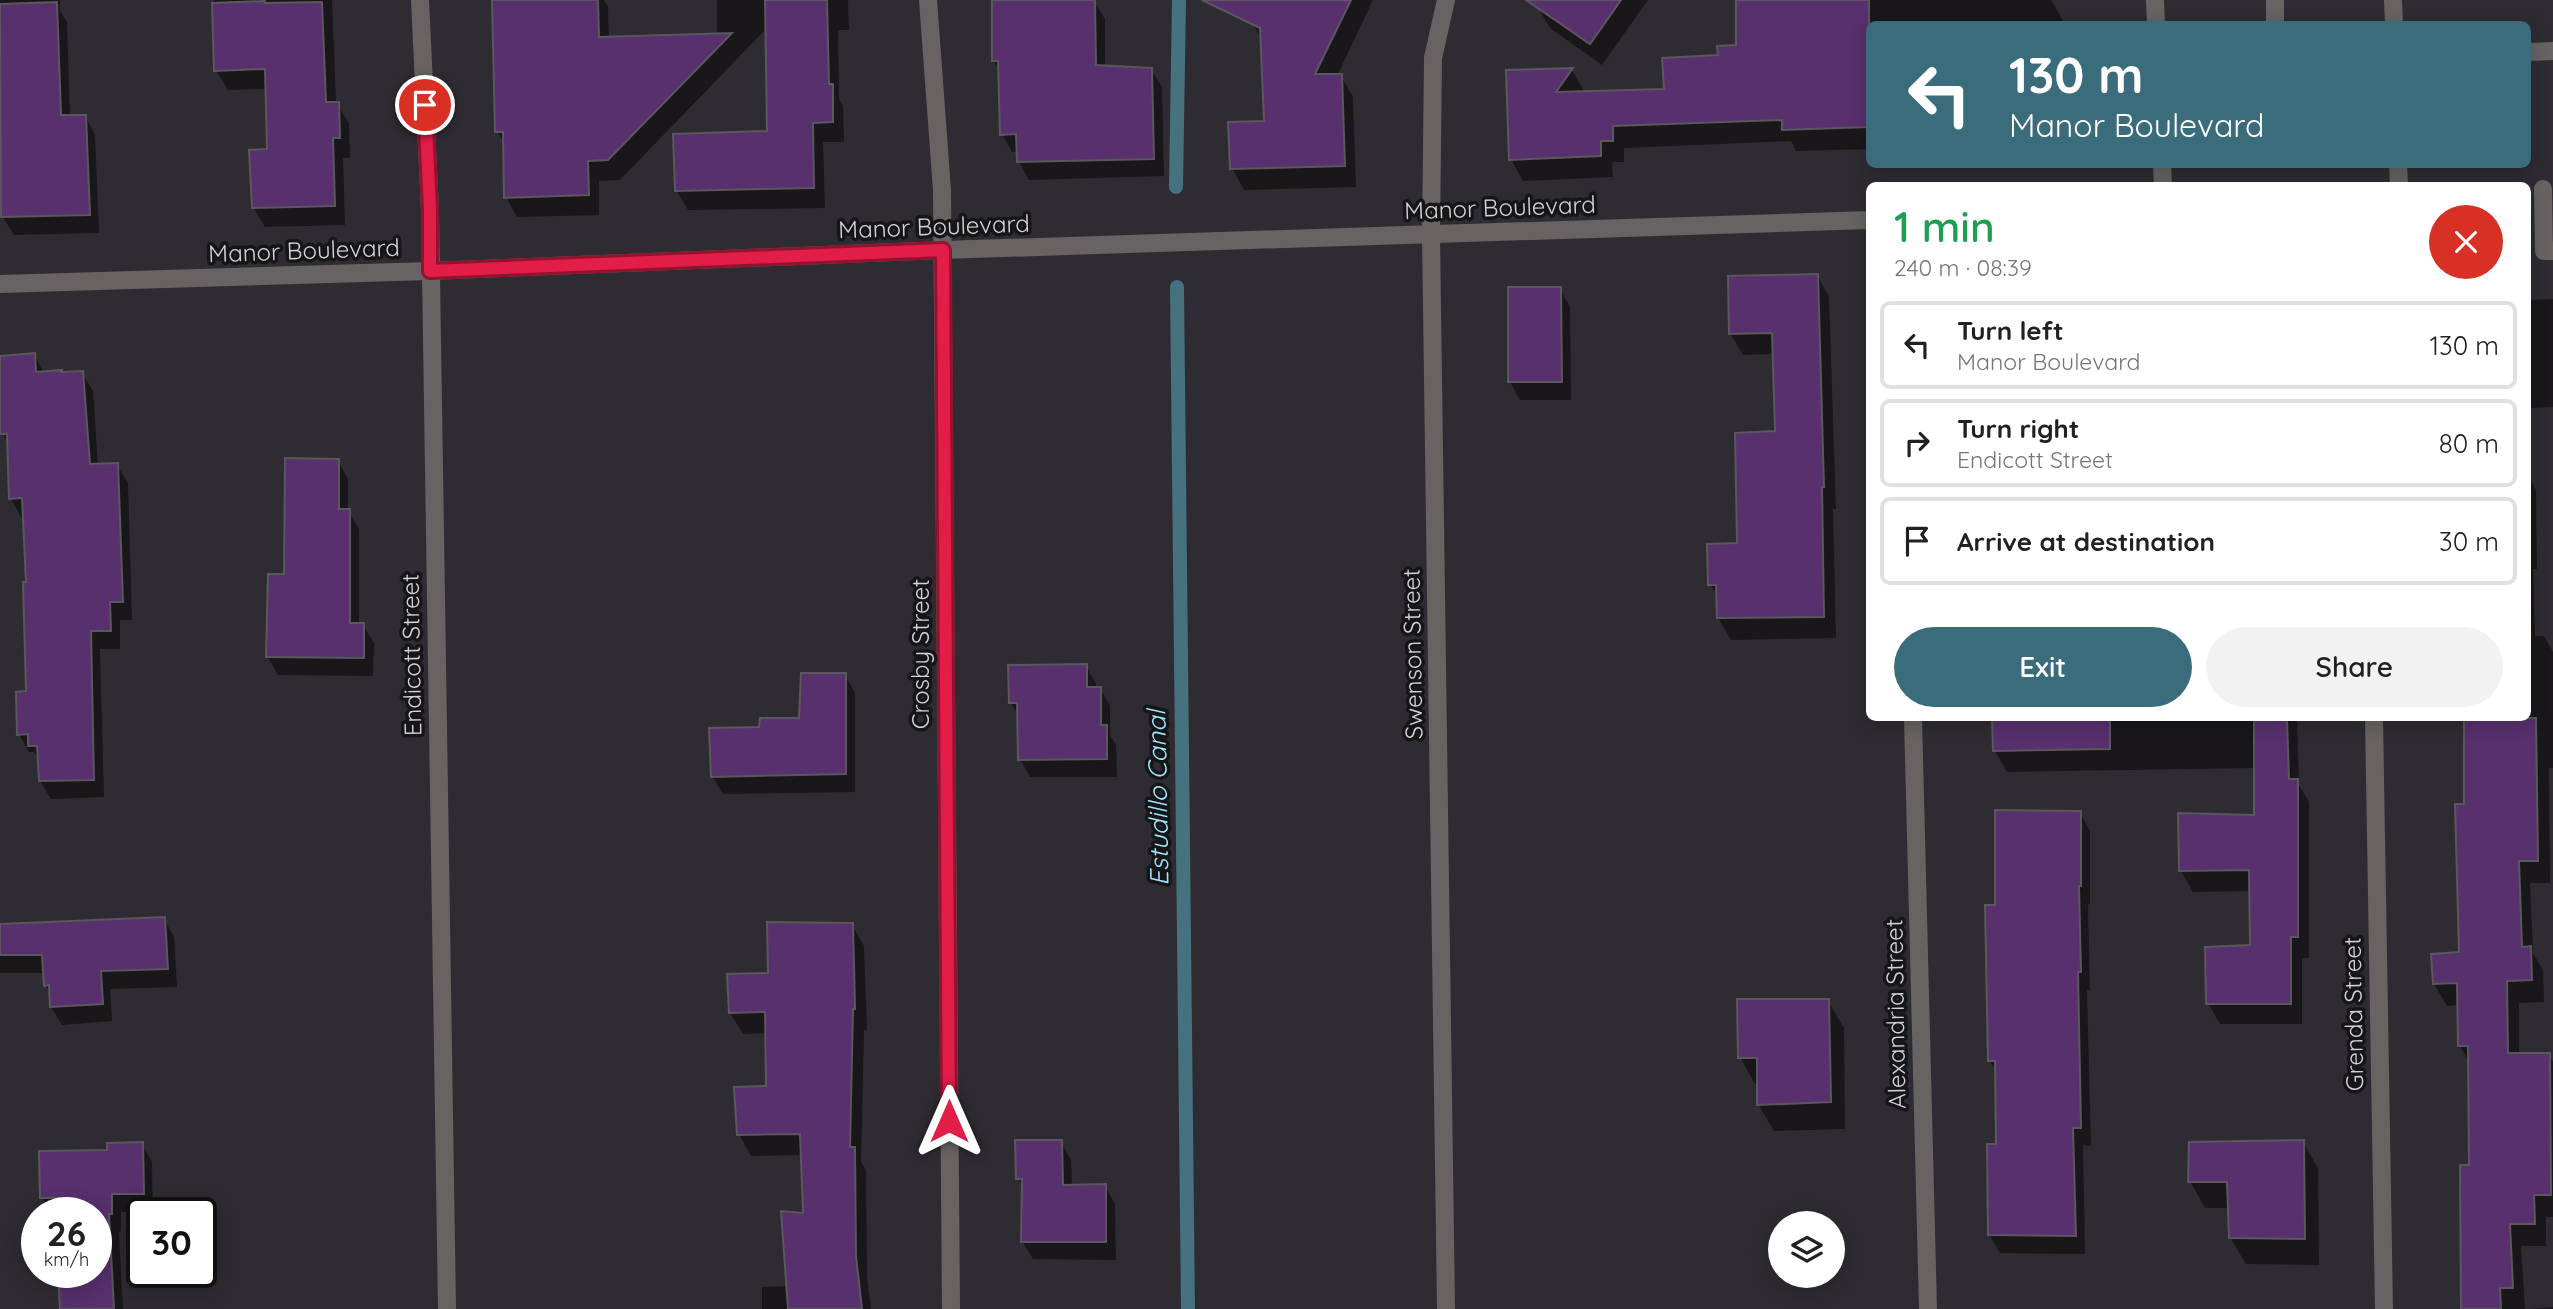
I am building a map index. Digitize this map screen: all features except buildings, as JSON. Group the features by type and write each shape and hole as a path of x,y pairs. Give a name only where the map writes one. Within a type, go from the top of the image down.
{"street":[{"name":"Endicott Street","path":"420,0 430,210 447,1309"},
{"name":"Crosby Street","path":"928,0 942,190 951,1309"},
{"name":"Swenson Street","path":"1446,0 1433,58 1432,236 1446,1309"},
{"path":"2155,0 2156,21"},
{"path":"2275,0 2275,21"},
{"path":"2393,0 2394,21"},
{"path":"2531,52 2553,51"},
{"path":"2541,189 2541,251"},
{"name":"Manor Boulevard","path":"0,284 1866,220"},
{"name":"Alexandria Street","path":"1913,721 1928,1309"},
{"name":"Grenda Street","path":"2374,721 2384,1309"}],"waterway":[{"name":"Estudillo Canal","path":"1176,187 1179,0"},
{"name":"Estudillo Canal","path":"1177,287 1188,1309"}],"route":[{"path":"425,105 430,271 943,250 949,1121"}]}
